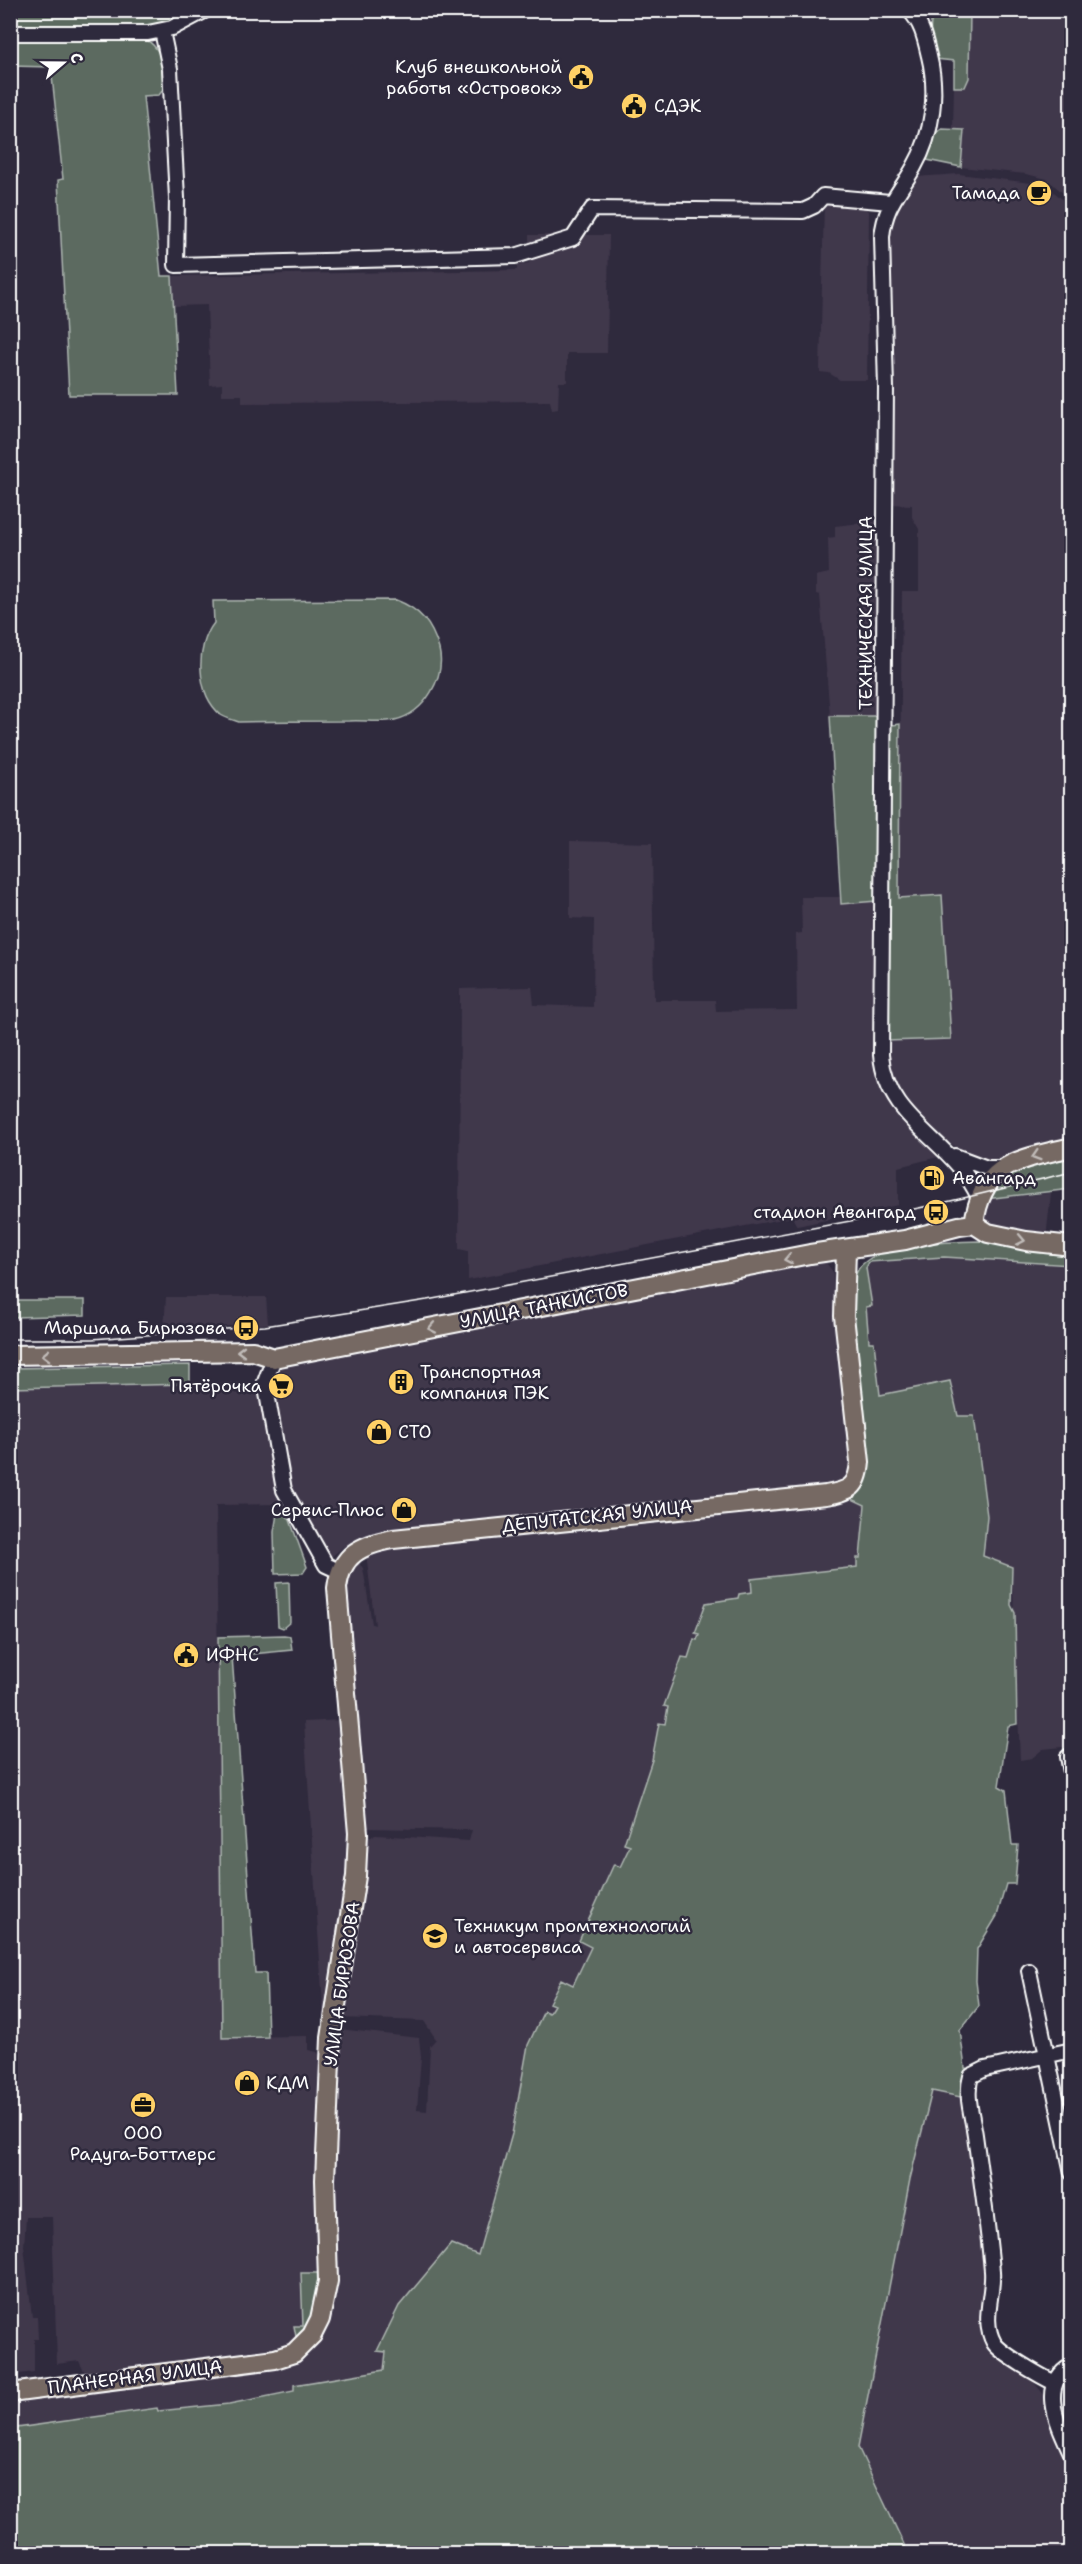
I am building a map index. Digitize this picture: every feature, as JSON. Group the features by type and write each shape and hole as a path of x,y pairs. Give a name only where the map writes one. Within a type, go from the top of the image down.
{"main road":[{"path":"1071,1147 1002,1168 987,1182 979,1198 974,1224 988,1233 1026,1241 1071,1246"},
{"name":"УЛИЦА ТАНКИСТОВ","path":"10,1355 243,1351 274,1358 974,1224"},
{"name":"ДЕПУТАТСКАЯ УЛИЦА","path":"339,1571 345,1560 357,1551 381,1541 463,1530 840,1492 855,1483 859,1477 860,1462 844,1316 846,1250"},
{"name":"УЛИЦА БИРЮЗОВА","path":"260,2361 294,2353 312,2334 321,2319 328,2281 325,2180 331,2038 356,1876 358,1833 337,1588 339,1571"},
{"name":"ПЛАНЕРНАЯ УЛИЦА","path":"10,2392 260,2361"}],"street":[{"path":"10,33 148,33 162,31 206,10"},
{"name":"ТЕХНИЧЕСКАЯ УЛИЦА","path":"909,10 918,21 924,36 932,69 933,103 927,134 916,165 890,202 884,218 882,237 886,388 881,1055 883,1074 895,1101 972,1181 979,1198"},
{"path":"162,31 170,69 177,198 176,265 515,256 573,238 592,209 803,211 814,206 824,196 890,202"},
{"path":"947,1153 987,1168 1002,1168"},
{"path":"274,1358 265,1382 284,1490 326,1565 339,1571"},
{"path":"1070,1756 1071,1777"},
{"path":"1029,1971 1071,2173"},
{"path":"1055,2383 1038,2375 999,2348 991,2335 988,2310 992,2274 975,2132 967,2090 971,2076 985,2069 1071,2050"},
{"path":"1071,2366 1064,2370 1055,2383 1053,2399 1055,2415 1071,2455"}],"shaded area":[{"path":"970,11 1071,11 1071,200 1047,179 1026,174 961,167 964,130 953,129 954,87 965,87 969,78"},
{"path":"959,174 1046,185 1071,207 1071,1142 1010,1159 992,1161 969,1156 935,1133 909,1110 892,1086 886,1041 951,1039 941,895 899,898 902,591 919,591 919,529 912,517 912,505 890,504 889,222 899,200 916,177"},
{"path":"824,203 861,204 869,211 867,380 840,380 829,373 820,372"},
{"path":"529,235 609,235 607,353 567,353 567,382 559,382 558,409 552,410 550,401 242,403 242,395 222,395 222,384 210,385 207,305 173,306 172,276 517,270 517,265 529,263"},
{"path":"879,521 878,716 833,718 830,716 820,595 816,594 816,576 829,573 828,538 835,537 835,526"},
{"path":"570,841 652,843 654,1000 715,1000 716,1011 797,1010 796,934 802,933 801,897 841,897 842,904 877,901 878,1075 889,1102 899,1115 942,1156 898,1167 898,1205 797,1226 792,1217 468,1280 468,1251 459,1249 460,989 532,987 534,1005 593,1007 594,919 570,918"},
{"path":"1051,1193 1046,1238 991,1224 986,1218 985,1199"},
{"path":"944,1257 1071,1265 1071,1746 1043,1749 1032,1758 1020,1760 1012,1567 983,1556 987,1516 974,1416 958,1417 950,1381 880,1395 875,1342 869,1342 866,1307 871,1306 866,1268 870,1263"},
{"path":"824,1260 833,1272 852,1467 847,1479 835,1486 374,1535 343,1547 331,1557 327,1556 292,1500 269,1389 273,1371 284,1363"},
{"path":"166,1297 266,1297 268,1324 164,1329"},
{"path":"258,1382 280,1491 280,1504 216,1505 222,2037 308,2036 308,2050 317,2052 321,2057 318,2185 320,2273 304,2274 303,2326 297,2342 273,2353 92,2376 85,2373 79,2361 57,2364 52,2217 26,2217 24,2246 32,2317 37,2317 38,2339 34,2339 34,2372 11,2375 10,1388"},
{"path":"849,1495 852,1499 865,1505 860,1558 857,1567 751,1579 753,1592 738,1598 706,1603 695,1633 699,1634 697,1640 694,1640 688,1658 683,1657 664,1706 668,1707 668,1716 665,1724 659,1723 652,1760 624,1844 630,1845 620,1867 614,1865 579,1940 591,1947 572,1985 561,1980 550,2003 554,2004 549,2013 544,2011 528,2045 512,2134 477,2256 378,2351 386,2352 384,2370 295,2385 294,2391 228,2404 157,2411 157,2408 11,2429 10,2399 296,2357 331,2258 339,2029 419,2038 421,2057 417,2110 427,2111 430,2046 436,2039 424,2021 341,2018 362,1843 367,1837 376,1835 469,1841 472,1830 366,1828 342,1587 356,1560 363,1568 372,1624 375,1625 366,1553 373,1550"},
{"path":"343,1720 352,1847 331,2008 324,2021 304,1722"},
{"path":"932,2090 965,2098 990,2276 986,2326 1046,2397 1071,2465 1071,2553 908,2553 858,2447 910,2179"}],"green space":[{"path":"10,11 192,11 160,26 11,27"},
{"path":"932,11 970,11 969,78 965,87 954,87 954,61 935,59 930,34"},
{"path":"144,39 151,43 161,56 165,73 163,89 159,95 143,96 161,276 172,276 178,395 69,395 58,180 63,179 51,67 11,66 11,40"},
{"path":"942,129 964,130 961,167 927,160 926,155 930,142"},
{"path":"396,600 412,608 424,618 433,632 440,660 436,682 431,692 416,710 406,716 384,721 239,722 221,715 207,695 203,683 201,657 208,633 214,623 213,601"},
{"path":"830,716 878,716 877,901 841,904"},
{"path":"900,724 899,898 942,895 951,1039 886,1041 888,730 892,725"},
{"path":"1071,1155 1071,1189 985,1199 999,1180 1010,1173 1034,1164"},
{"path":"980,1241 1071,1250 1071,1265 944,1257 869,1262 866,1268 872,1306 866,1307 869,1342 874,1342 880,1395 950,1381 958,1416 974,1416 987,1516 983,1556 1012,1567 1011,1605 1015,1613 1017,1724 1008,1726 999,1786 1006,1790 1012,1845 1018,1845 1015,1884 1006,1884 997,1916 977,1949 976,1981 979,2006 960,2030 965,2068 975,2069 965,2098 932,2091 910,2179 858,2447 908,2553 11,2553 10,2429 157,2408 158,2411 229,2404 294,2391 294,2385 384,2370 386,2352 377,2351 399,2306 451,2244 478,2255 512,2134 528,2045 544,2011 549,2013 554,2005 549,2003 561,1979 573,1985 591,1947 579,1941 614,1864 620,1867 630,1846 624,1844 652,1760 659,1723 665,1724 668,1707 664,1706 682,1657 688,1658 694,1639 697,1640 699,1634 695,1633 706,1603 738,1598 739,1594 752,1592 751,1579 857,1567 857,1558 860,1558 865,1505 852,1499 849,1495 855,1490 849,1326 850,1298 855,1275 865,1262 889,1250 920,1244"},
{"path":"17,1300 85,1300 85,1315 15,1317"},
{"path":"190,1365 190,1384 11,1388 11,1368"},
{"path":"284,1512 290,1520 307,1567 303,1573 275,1574 274,1532 277,1514"},
{"path":"289,1582 290,1622 283,1628 278,1626 276,1583"},
{"path":"290,1636 292,1650 232,1656 255,1973 266,1973 268,2037 222,2038 218,1637"},
{"path":"301,2273 320,2273 315,2319 297,2342 294,2326 303,2326"}],"tram line":[{"path":"10,1339 92,1339 265,1326 427,1300 904,1211 1072,1172"}],"place":[{"name":"Клуб внешкольной работы «Островок»","path":"581,77"},
{"name":"СДЭК","path":"634,106"},
{"name":"Тамада","path":"1039,193"},
{"name":"Авангард","path":"932,1178"},
{"name":"стадион Авангард","path":"936,1212"},
{"name":"Маршала Бирюзова","path":"246,1328"},
{"name":"Транспортная компания ПЭК","path":"401,1382"},
{"name":"Пятёрочка","path":"281,1386"},
{"name":"СТО","path":"379,1432"},
{"name":"Сервис-Плюс","path":"404,1510"},
{"name":"ИФНС","path":"186,1655"},
{"name":"Техникум промтехнологий и автосервиса","path":"435,1936"},
{"name":"КДМ","path":"247,2083"},
{"name":"ООО Радуга-Боттлерс","path":"143,2105"}]}
